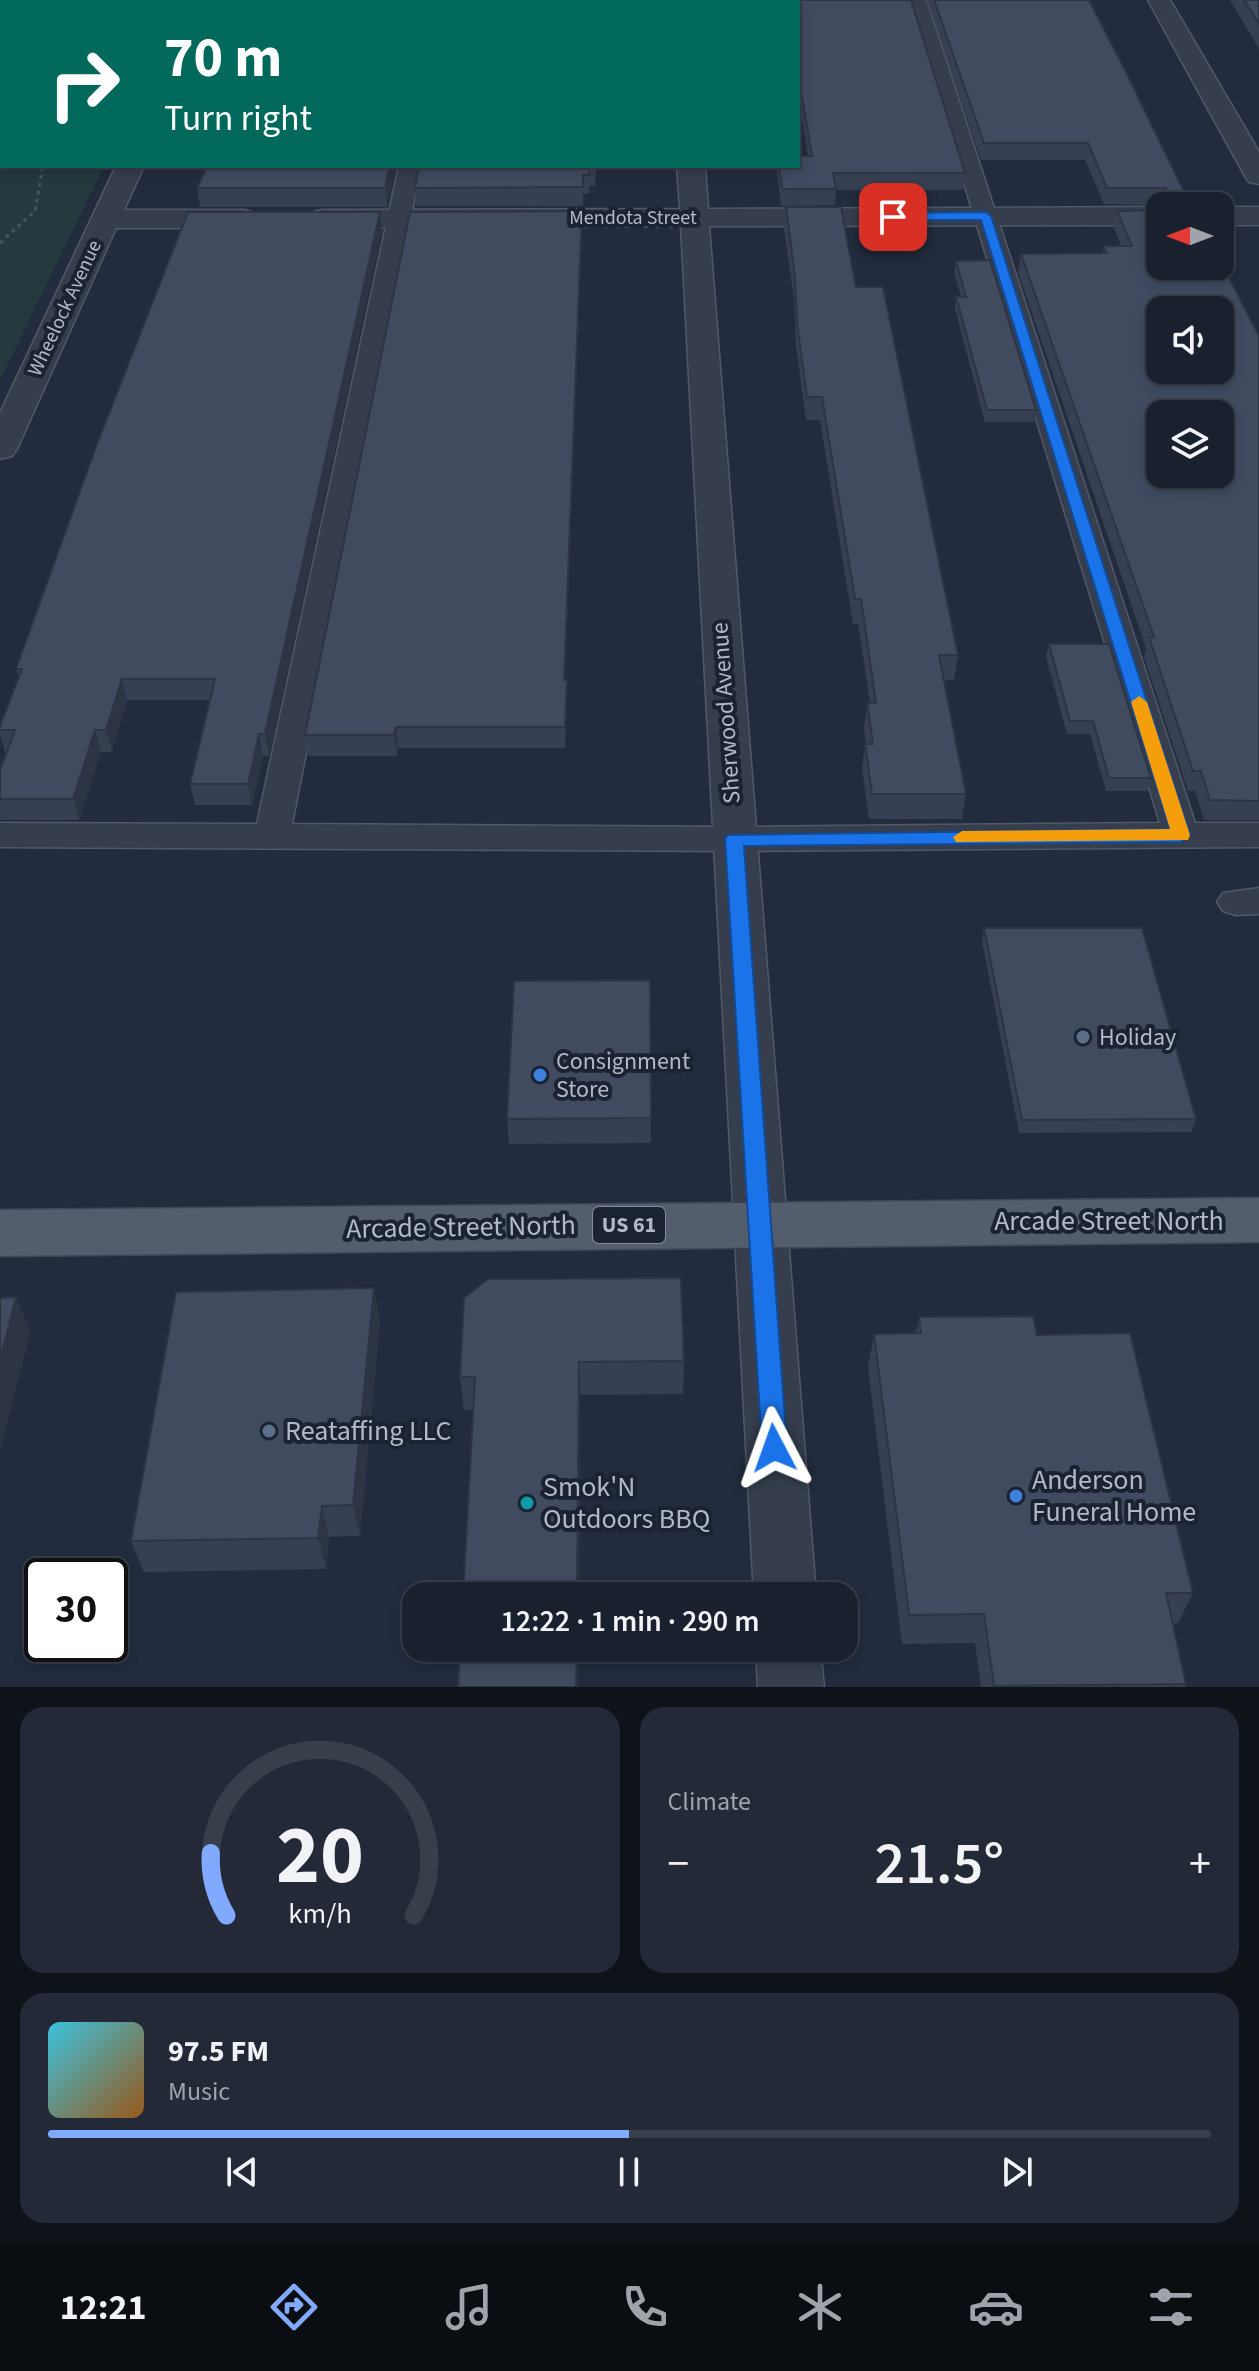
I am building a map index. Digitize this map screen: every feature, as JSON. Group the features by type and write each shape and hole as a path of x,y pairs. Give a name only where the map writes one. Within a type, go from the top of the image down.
{"main road":[{"name":"Arcade Street North","path":"0,1233 1259,1220"}],"street":[{"path":"1159,0 1259,176"},
{"name":"Wheelock Avenue","path":"0,449 129,168"},
{"name":"Sherwood Avenue","path":"691,168 784,1582"},
{"name":"Mendota Street","path":"296,219 1146,216"},
{"path":"1234,216 1259,216"},
{"path":"106,219 266,219"},
{"path":"789,1662 791,1687"}],"lane":[{"path":"917,0 1181,835"},
{"path":"272,837 410,168"},
{"path":"0,835 734,839 1259,835"}],"path":[{"path":"0,243 35,211 43,168"}],"green space":[{"path":"0,168 103,168 0,380"}],"building":[{"path":"800,0 911,0 965,173 833,173 836,189 782,189 779,168 800,168 800,156 812,156 800,86"},
{"path":"934,0 1089,0 1184,192 1166,192 1166,188 1107,188 1088,143 984,143"},
{"path":"1244,0 1259,0 1259,24"},
{"path":"206,168 390,168 385,188 197,188"},
{"path":"419,168 589,168 589,175 583,175 583,187 415,188"},
{"path":"786,207 841,207 856,287 883,287 958,655 939,655 966,794 872,794 865,744 873,744 867,703 876,703 861,599 855,599 822,397 807,397"},
{"path":"1146,210 1146,280 1230,280 1259,336 1259,801 1210,800 1201,771 1193,771 1149,637 1154,637 1021,254 1107,253 1104,246 1132,246 1117,211"},
{"path":"582,211 564,680 567,680 565,727 396,727 394,735 305,735 410,212"},
{"path":"188,212 380,212 265,734 259,734 248,784 190,784 215,679 122,679 106,730 95,730 73,799 0,799 0,770 15,730 0,730 0,726 22,669 16,669 97,444"},
{"path":"990,260 1036,410 987,410 956,297 966,297 956,261"},
{"path":"1049,644 1109,644 1151,778 1109,778 1093,721 1070,721"},
{"name":"Holiday","path":"984,928 1142,928 1196,1119 1022,1120"},
{"path":"650,980 651,1118 507,1119 514,981"},
{"name":"Smok'N Outdoors BBQ","path":"681,1278 684,1361 579,1362 577,1582 464,1582 475,1377 460,1377 464,1298 488,1279"},
{"name":"Reataffing LLC","path":"374,1288 353,1505 322,1506 318,1538 131,1541 176,1292"},
{"path":"16,1297 0,1360 0,1298"},
{"name":"Anderson Funeral Home","path":"1033,1316 1037,1335 1130,1333 1193,1593 1166,1593 1186,1684 994,1686 984,1614 909,1615 874,1334 921,1333 919,1317"},
{"path":"459,1662 577,1662 576,1687 458,1687"}],"slow traffic":[{"path":"962,837 1181,835 1139,702"}],"place":[{"name":"Holiday","path":"1083,1037"},
{"name":"Consignment Store","path":"540,1075"},
{"name":"Reataffing LLC","path":"269,1431"},
{"name":"Anderson Funeral Home","path":"1016,1496"},
{"name":"Smok'N Outdoors BBQ","path":"527,1503"}],"route":[{"path":"774,1448 734,839 1181,835 986,216 893,217"}]}
